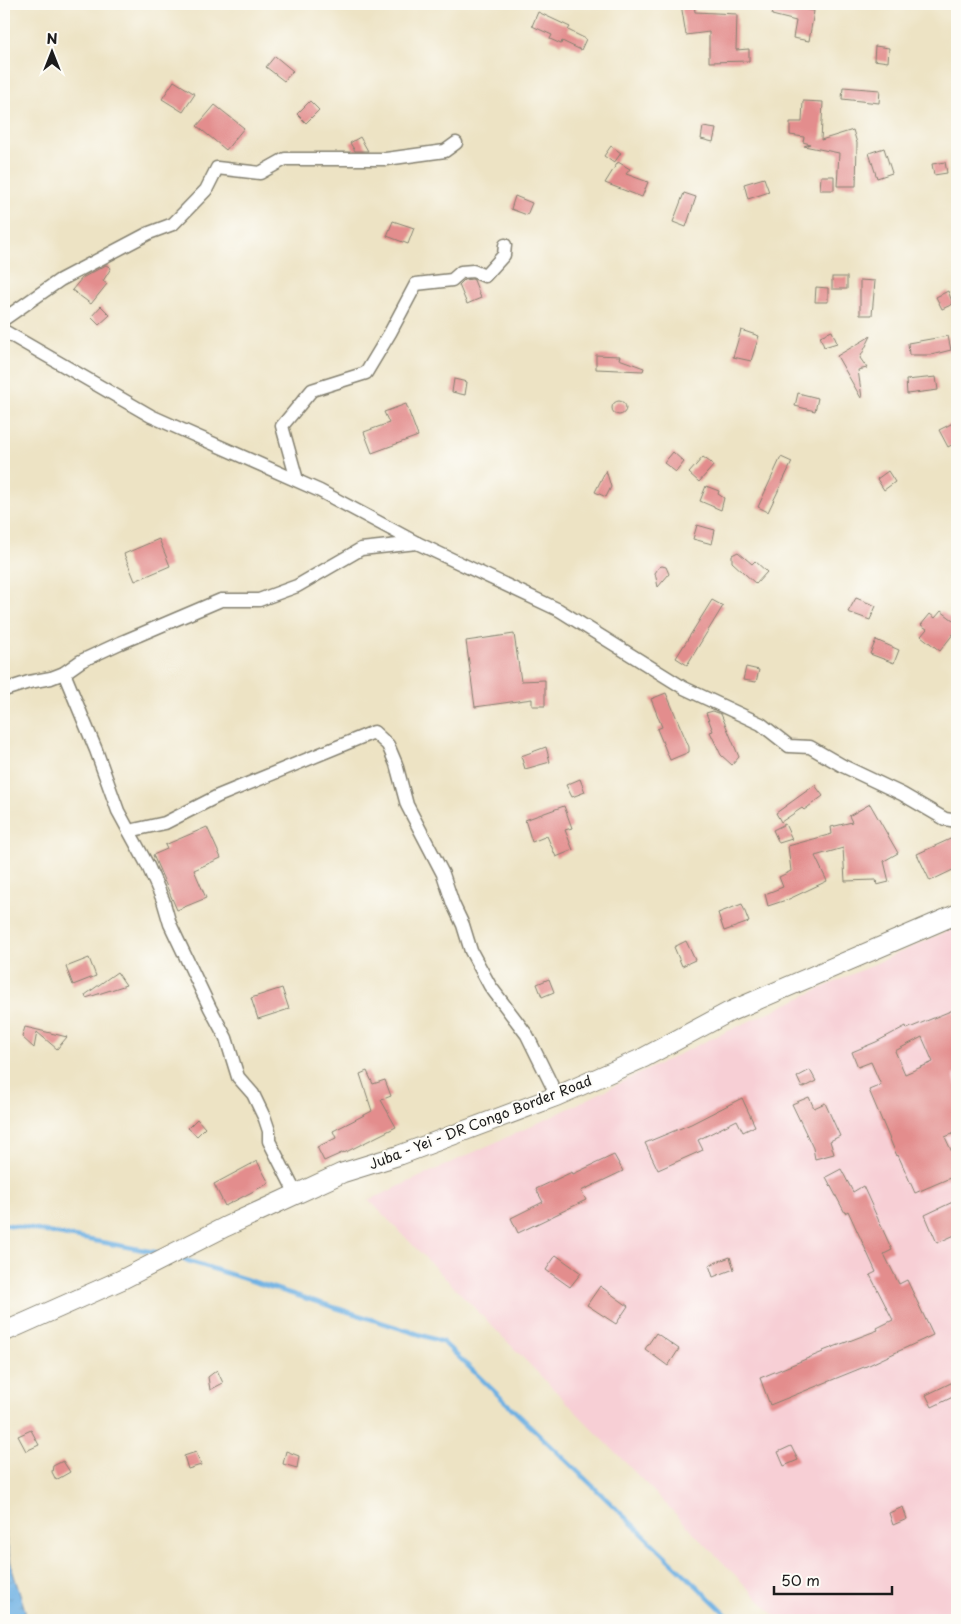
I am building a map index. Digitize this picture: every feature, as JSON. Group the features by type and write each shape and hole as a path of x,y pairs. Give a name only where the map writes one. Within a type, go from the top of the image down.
{"main road":[{"name":"Juba - Yei - DR Congo Border Road","path":"4,1332 120,1280 226,1227 342,1173 400,1155 557,1096 644,1058 729,1012 957,914"}],"street":[{"path":"4,320 60,280 149,233 173,224 206,190 217,168 260,173 285,159 386,159 445,150 456,143"},
{"path":"297,480 282,426 312,390 366,373 416,284 452,280 462,272 473,271 485,276 504,256 505,245"},
{"path":"4,332 152,416 297,480 416,543 559,610 684,688 761,724 789,746 810,747 843,766 902,794 945,819 957,822"},
{"path":"4,690 64,673 81,662 120,643 220,600 259,600 297,586 361,550 416,543"},
{"path":"64,673 116,804 148,866 163,900 170,924 226,1038 238,1077 253,1094 265,1119 269,1131 269,1141 296,1194"},
{"path":"129,831 165,823 218,796 374,732 388,745 396,764 407,806 443,874 471,951 490,986 527,1034 557,1096"}],"shaded area":[{"path":"957,927 957,1620 779,1620 369,1200 551,1117 706,1041"}],"water":[{"path":"4,1528 12,1569 25,1610 25,1620 4,1620"}],"building":[{"path":"681,4 694,4 695,12 737,14 736,50 749,49 749,61 709,62 709,32 686,35"},
{"path":"775,4 814,11 809,41 793,38 796,21 772,15"},
{"path":"538,12 570,27 568,30 586,39 581,50 562,41 561,44 550,39 552,35 532,26"},
{"path":"875,46 889,48 888,62 874,60"},
{"path":"275,56 293,71 284,81 266,67"},
{"path":"174,81 195,94 183,112 162,99"},
{"path":"843,87 880,90 879,103 842,99"},
{"path":"310,101 319,110 306,123 297,114"},
{"path":"803,101 823,102 821,140 853,130 857,143 856,186 837,186 839,153 804,146 810,144 803,142 804,137 790,135 790,122 802,122"},
{"path":"215,105 244,128 226,150 197,126"},
{"path":"703,127 716,129 713,142 701,139"},
{"path":"360,137 368,151 355,151 350,143"},
{"path":"611,146 621,153 614,163 604,156"},
{"path":"884,148 892,173 877,178 869,153"},
{"path":"618,162 630,169 626,174 648,182 642,197 605,183"},
{"path":"945,162 947,173 934,175 932,164"},
{"path":"821,176 834,176 834,190 820,190"},
{"path":"764,178 769,192 748,199 744,184"},
{"path":"684,193 696,197 686,227 673,222"},
{"path":"515,196 532,203 527,215 511,209"},
{"path":"393,221 414,228 408,244 387,236"},
{"path":"106,265 111,268 103,281 107,284 91,304 72,290 82,278"},
{"path":"832,277 847,277 847,289 832,289"},
{"path":"472,279 481,298 467,304 459,285 464,280"},
{"path":"860,280 875,281 872,315 860,315"},
{"path":"816,287 828,288 828,302 815,302"},
{"path":"948,291 953,304 942,309 936,297"},
{"path":"101,306 110,315 99,325 91,317"},
{"path":"741,330 759,336 751,361 733,357"},
{"path":"832,331 837,343 824,347 820,336"},
{"path":"871,336 860,358 867,368 858,370 861,398 837,356"},
{"path":"948,336 951,350 931,355 909,355 908,343"},
{"path":"596,355 620,356 619,359 644,368 643,371 596,369"},
{"path":"936,377 938,390 907,394 906,380"},
{"path":"454,379 467,382 465,395 452,392"},
{"path":"798,393 818,398 815,411 795,406"},
{"path":"619,401 624,403 626,408 624,413 619,415 614,413 612,408 614,403"},
{"path":"406,404 418,436 372,453 364,432 389,423 384,412"},
{"path":"957,421 957,442 948,447 939,430"},
{"path":"673,452 684,462 676,472 664,463"},
{"path":"703,457 714,465 699,482 689,473"},
{"path":"781,457 792,462 768,512 758,507"},
{"path":"606,470 611,487 606,497 595,492"},
{"path":"888,471 895,482 884,490 877,479"},
{"path":"706,486 719,491 718,494 724,498 721,510 700,501"},
{"path":"697,525 715,530 712,544 693,539"},
{"path":"159,539 170,566 135,581 124,554"},
{"path":"738,552 752,564 755,561 767,572 756,584 732,562 732,555"},
{"path":"662,566 666,567 669,574 658,587 655,573"},
{"path":"856,598 876,606 870,620 848,612"},
{"path":"712,600 723,606 687,665 676,658"},
{"path":"941,611 957,623 957,629 940,651 921,636 927,629 921,625 930,614 935,618"},
{"path":"514,634 521,681 545,680 545,706 532,706 532,699 475,707 466,641"},
{"path":"876,640 899,650 894,663 870,654"},
{"path":"746,667 759,670 756,682 743,680"},
{"path":"666,693 689,747 689,752 670,760 657,729 662,727 651,699"},
{"path":"713,711 721,714 739,757 732,765 721,755 710,732 713,731 706,713"},
{"path":"546,747 550,762 525,769 521,756"},
{"path":"580,779 585,792 572,797 566,785"},
{"path":"815,785 823,796 804,810 802,808 781,822 776,813"},
{"path":"870,804 898,853 884,861 889,882 877,885 876,880 845,881 843,848 815,856 827,881 789,899 768,906 765,894 783,887 779,877 791,871 788,846 832,834 831,827 852,822 849,816"},
{"path":"564,806 572,828 565,830 573,850 556,857 547,836 532,842 525,820"},
{"path":"785,824 792,839 779,843 773,830"},
{"path":"207,827 221,858 194,870 206,898 177,910 153,855 167,849 165,845"},
{"path":"957,836 957,868 930,881 917,854"},
{"path":"742,904 749,922 724,931 718,913"},
{"path":"686,941 695,960 682,966 674,947"},
{"path":"89,958 96,976 73,985 66,967"},
{"path":"117,972 126,985 86,998 85,995"},
{"path":"549,979 554,992 542,997 537,984"},
{"path":"282,988 289,1009 258,1019 251,998"},
{"path":"953,1010 957,1019 957,1073 953,1075 957,1088 957,1132 945,1137 957,1163 957,1175 915,1193 869,1090 881,1085 871,1062 858,1067 852,1052 906,1026 907,1029","holes":["922,1037 933,1062 905,1074 895,1051"]},
{"path":"25,1027 67,1037 57,1049 37,1032 34,1048 22,1037"},
{"path":"810,1070 816,1081 802,1088 797,1077"},
{"path":"367,1071 373,1084 385,1080 391,1096 381,1100 396,1127 324,1161 317,1147 336,1138 333,1131 372,1111 360,1074"},
{"path":"809,1097 814,1108 825,1103 840,1136 830,1141 834,1154 815,1159 813,1148 792,1104"},
{"path":"742,1098 755,1126 743,1132 737,1120 698,1140 703,1150 658,1170 645,1143 691,1124"},
{"path":"197,1119 205,1128 197,1136 188,1128"},
{"path":"614,1155 623,1171 581,1191 586,1200 518,1233 511,1218 543,1202 536,1189"},
{"path":"257,1161 269,1183 225,1206 214,1184"},
{"path":"841,1169 853,1192 863,1186 892,1250 884,1254 899,1284 907,1280 933,1335 869,1365 770,1405 760,1378 878,1330 877,1328 893,1320 870,1275 876,1272 848,1211 845,1213 826,1177"},
{"path":"957,1200 957,1234 937,1243 925,1215"},
{"path":"556,1255 581,1273 570,1287 546,1270"},
{"path":"730,1257 734,1269 713,1277 709,1265"},
{"path":"600,1286 628,1306 616,1324 587,1305"},
{"path":"656,1333 679,1349 668,1366 645,1349"},
{"path":"217,1370 223,1383 210,1390 208,1377"},
{"path":"953,1382 957,1395 932,1407 926,1395"},
{"path":"31,1430 39,1445 26,1451 18,1436"},
{"path":"791,1446 798,1460 784,1466 778,1452"},
{"path":"286,1451 299,1456 297,1468 283,1464"},
{"path":"196,1452 201,1465 188,1469 184,1456"},
{"path":"63,1461 70,1472 56,1480 52,1472 53,1466"},
{"path":"903,1507 907,1519 893,1525 889,1513"}],"waterway":[{"path":"4,1224 160,1253"},
{"path":"179,1258 443,1342 732,1620"}]}
